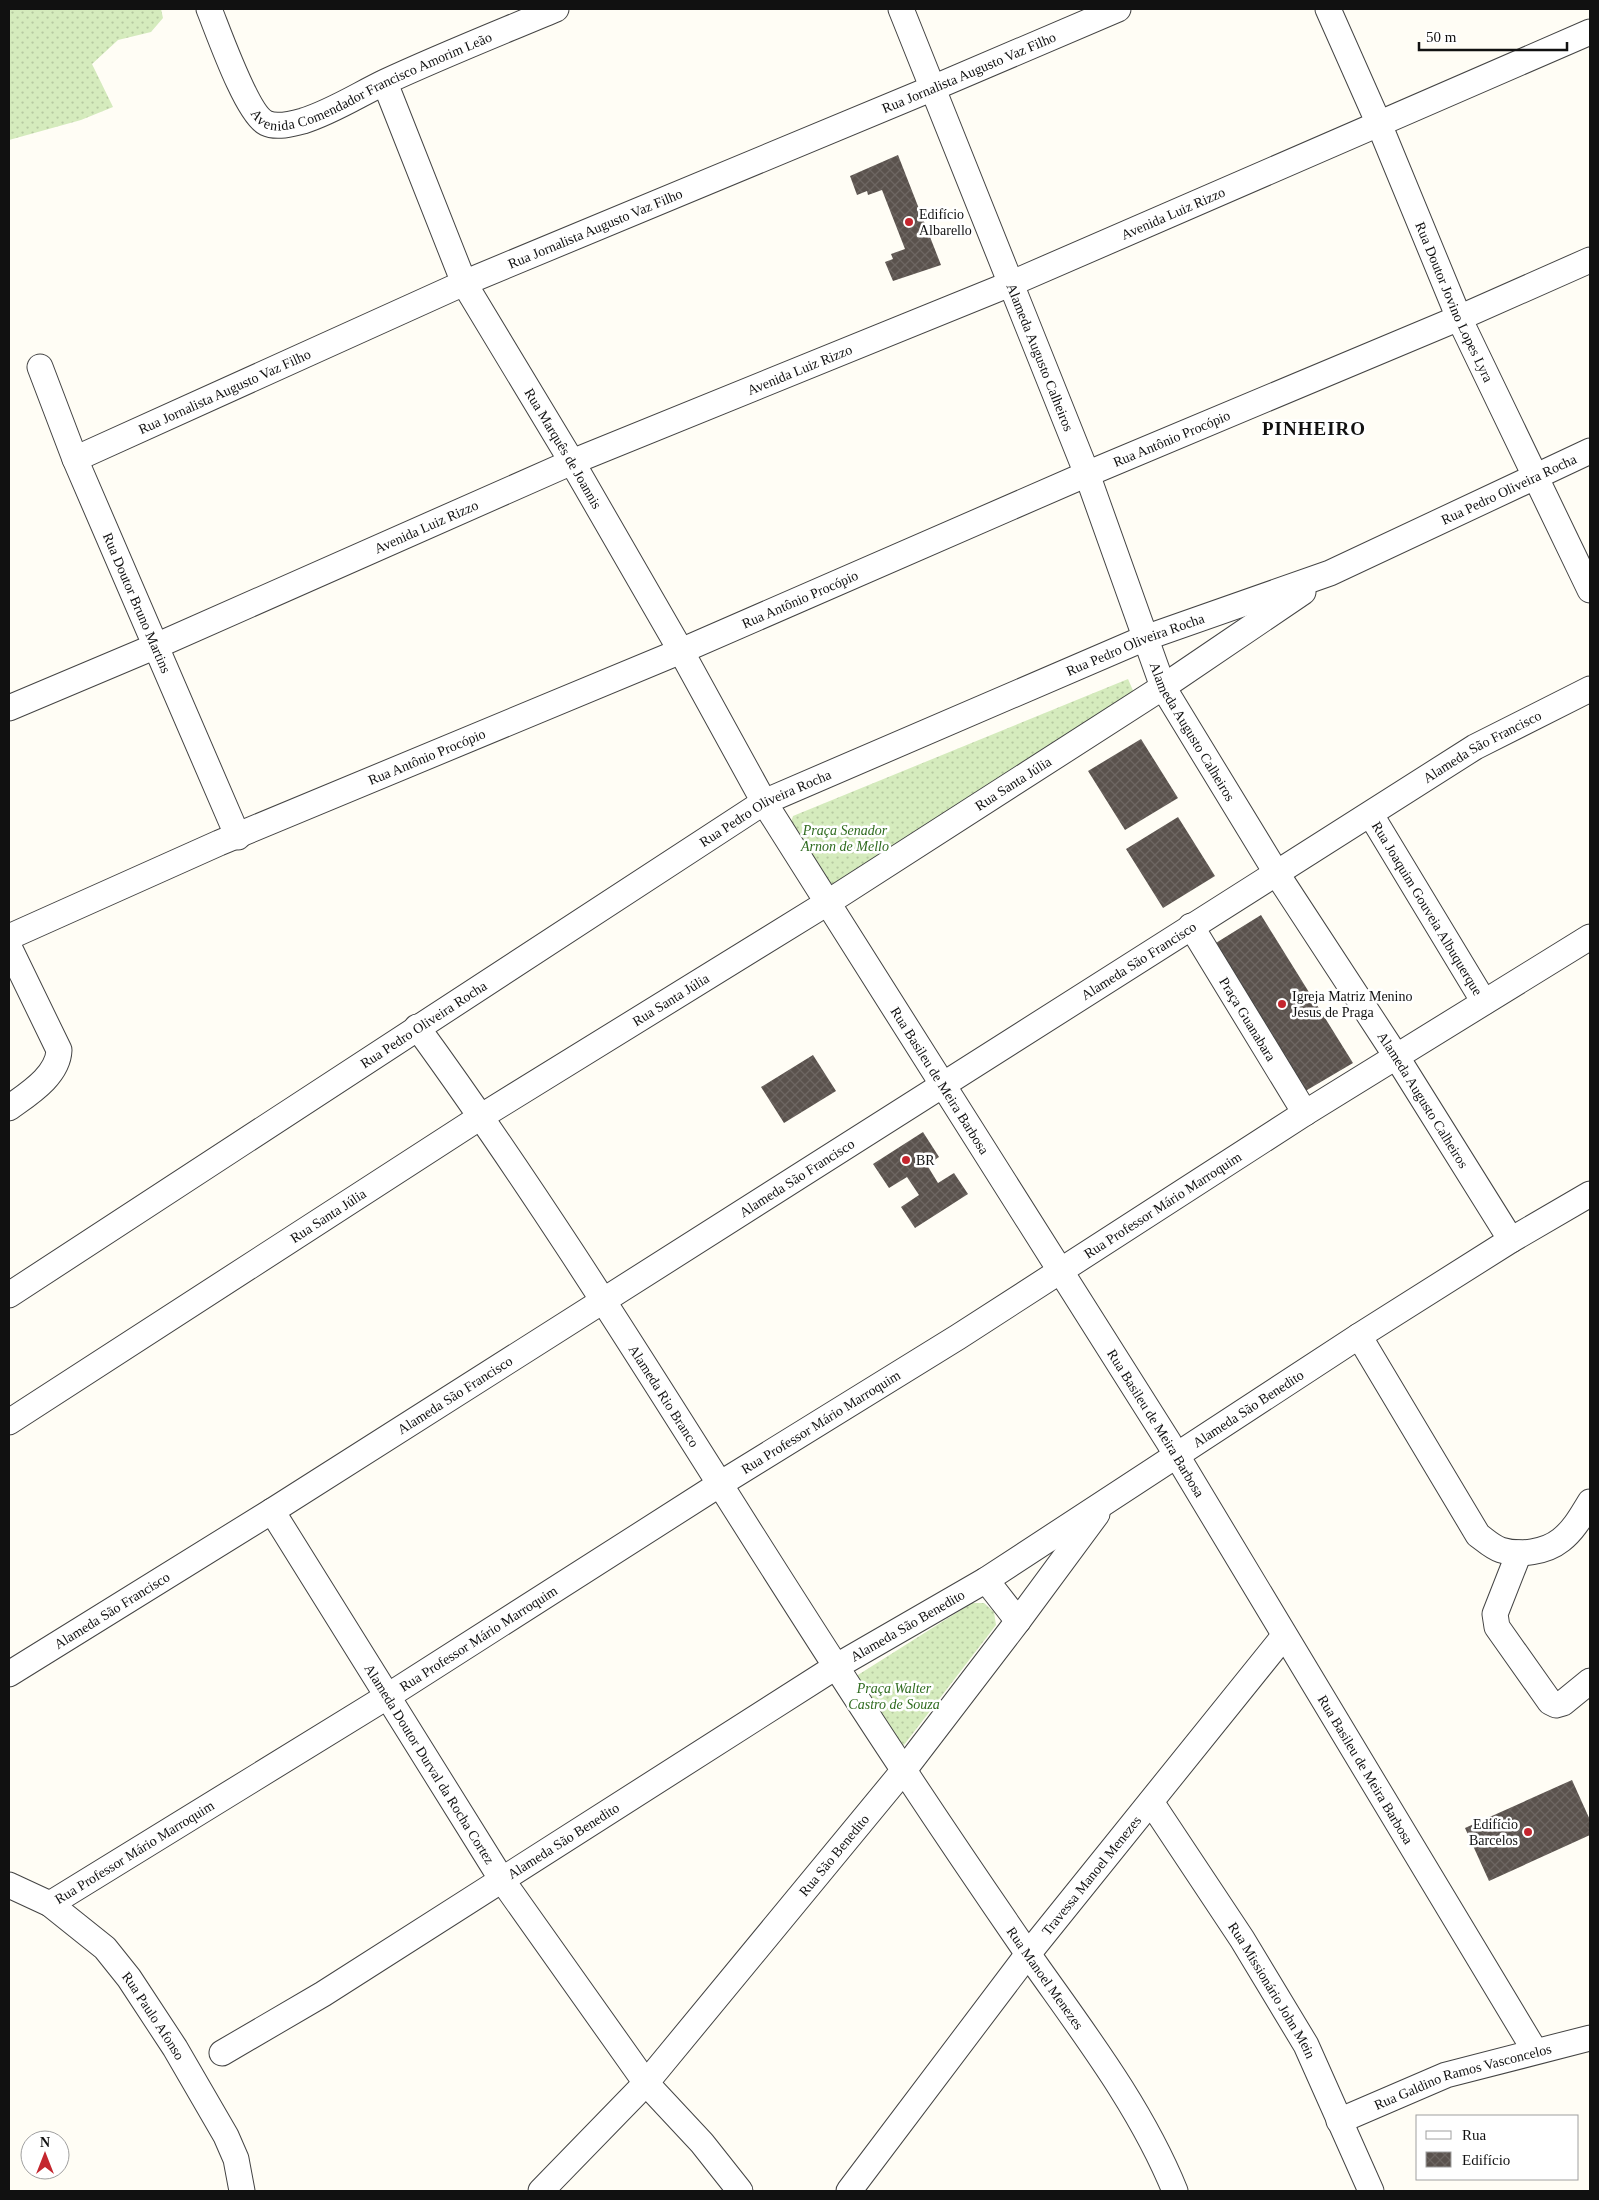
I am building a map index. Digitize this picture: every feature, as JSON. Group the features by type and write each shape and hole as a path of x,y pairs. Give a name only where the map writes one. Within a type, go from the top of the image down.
{"street":[{"name":"Avenida Comendador Francisco Amorim Leão","path":"209,9 224,49 253,111 265,123 272,125 303,121 334,109 385,83 556,9"},
{"name":"Alameda Augusto Calheiros","path":"901,9 1087,474 1163,687 1277,874 1396,1056 1511,1240"},
{"name":"Rua Jornalista Augusto Vaz Filho","path":"75,459 464,283 1118,9"},
{"name":"Rua Doutor Jovino Lopes Lyra","path":"1328,9 1379,124 1459,318 1590,590"},
{"name":"Avenida Luiz Rizzo","path":"9,708 156,646 572,462 1010,284 1590,32"},
{"name":"Rua Marquês de Joannis","path":"385,83 464,283 572,462 681,651 764,802"},
{"name":"Rua Antônio Procópio","path":"9,936 219,843 238,837 681,651 1087,474 1459,318 1590,260"},
{"name":"Rua Doutor Bruno Martins","path":"40,367 75,459 238,837"},
{"name":"Rua Pedro Oliveira Rocha","path":"9,1295 764,802 1145,638 1330,573 1590,451"},
{"name":"Rua Santa Júlia","path":"9,1422 482,1116 827,903 1163,687 1330,573"},
{"name":"Alameda São Francisco","path":"9,1674 272,1511 1475,747 1590,689"},
{"name":"Rua Basileu de Meira Barbosa","path":"764,802 1061,1270 1175,1454 1535,2051"},
{"name":"Rua Joaquim Gouveia Albuquerque","path":"1371,814 1484,1002"},
{"name":"Praça Guanabara","path":"1191,926 1305,1112"},
{"name":"Rua Professor Mário Marroquim","path":"50,1904 388,1696 720,1484 1061,1270 1305,1112 1590,937"},
{"path":"9,947 58,1050 58,1059 51,1073 9,1108"},
{"name":"Alameda Rio Branco","path":"417,1027 482,1116 904,1770"},
{"name":"Alameda São Benedito","path":"222,2053 324,1994 837,1666 986,1580 1175,1454 1359,1336 1511,1240 1590,1194"},
{"path":"1359,1336 1478,1535 1501,1550 1519,1553 1548,1548 1562,1539 1574,1526 1590,1502"},
{"name":"Rua São Benedito","path":"540,2191 646,2083 904,1770 1018,1621 1106,1500"},
{"name":"Alameda Doutor Durval da Rocha Cortez","path":"272,1511 502,1880 646,2083 702,2143 740,2191"},
{"path":"1519,1553 1495,1614 1496,1627 1550,1702 1556,1705 1563,1703 1590,1681"},
{"path":"986,1580 1018,1621"},
{"name":"Travessa Manoel Menezes","path":"849,2191 1028,1954 1284,1636"},
{"name":"Rua Manoel Menezes","path":"904,1770 1028,1954 1106,2063 1163,2162 1176,2191"},
{"name":"Rua Missionário John Mein","path":"1151,1802 1242,1939 1306,2044 1371,2191"},
{"name":"Rua Paulo Afonso","path":"9,1885 50,1904 106,1948 129,1978 175,2048 226,2136 236,2159 242,2191"},
{"name":"Rua Galdino Ramos Vasconcelos","path":"1339,2120 1446,2075 1590,2038"}],"green space":[{"path":"9,9 161,9 163,18 151,32 118,40 92,64 113,107 81,120 9,140"},
{"name":"Praça Senador Arnon de Mello","path":"1128,679 1141,709 829,888 789,828 793,816"},
{"name":"Praça Walter Castro de Souza","path":"972,1603 984,1603 994,1612 996,1625 897,1754 842,1685"}],"building":[{"name":"Edifício Albarello","path":"898,155 941,265 893,281 885,262 893,259 891,254 905,249 882,190 868,195 867,191 857,195 850,176"},
{"path":"1141,739 1178,798 1125,830 1088,771"},
{"path":"1178,817 1215,876 1163,908 1126,849"},
{"name":"Igreja Matriz Menino Jesus de Praga","path":"1261,915 1353,1063 1302,1093 1211,946"},
{"path":"813,1055 836,1091 784,1123 761,1087"},
{"path":"923,1132 939,1157 927,1165 938,1183 954,1173 968,1194 915,1228 901,1207 919,1195 907,1177 889,1188 873,1164"},
{"name":"Edifício Barcelos","path":"1572,1780 1590,1820 1590,1835 1489,1881 1465,1828"}],"place":[{"name":"Edifício Albarello","path":"909,222"},
{"name":"Igreja Matriz Menino Jesus de Praga","path":"1282,1004"},
{"name":"BR","path":"906,1160"},
{"name":"Edifício Barcelos","path":"1528,1832"}],"district":[{"name":"PINHEIRO","path":"1314,428"}]}
